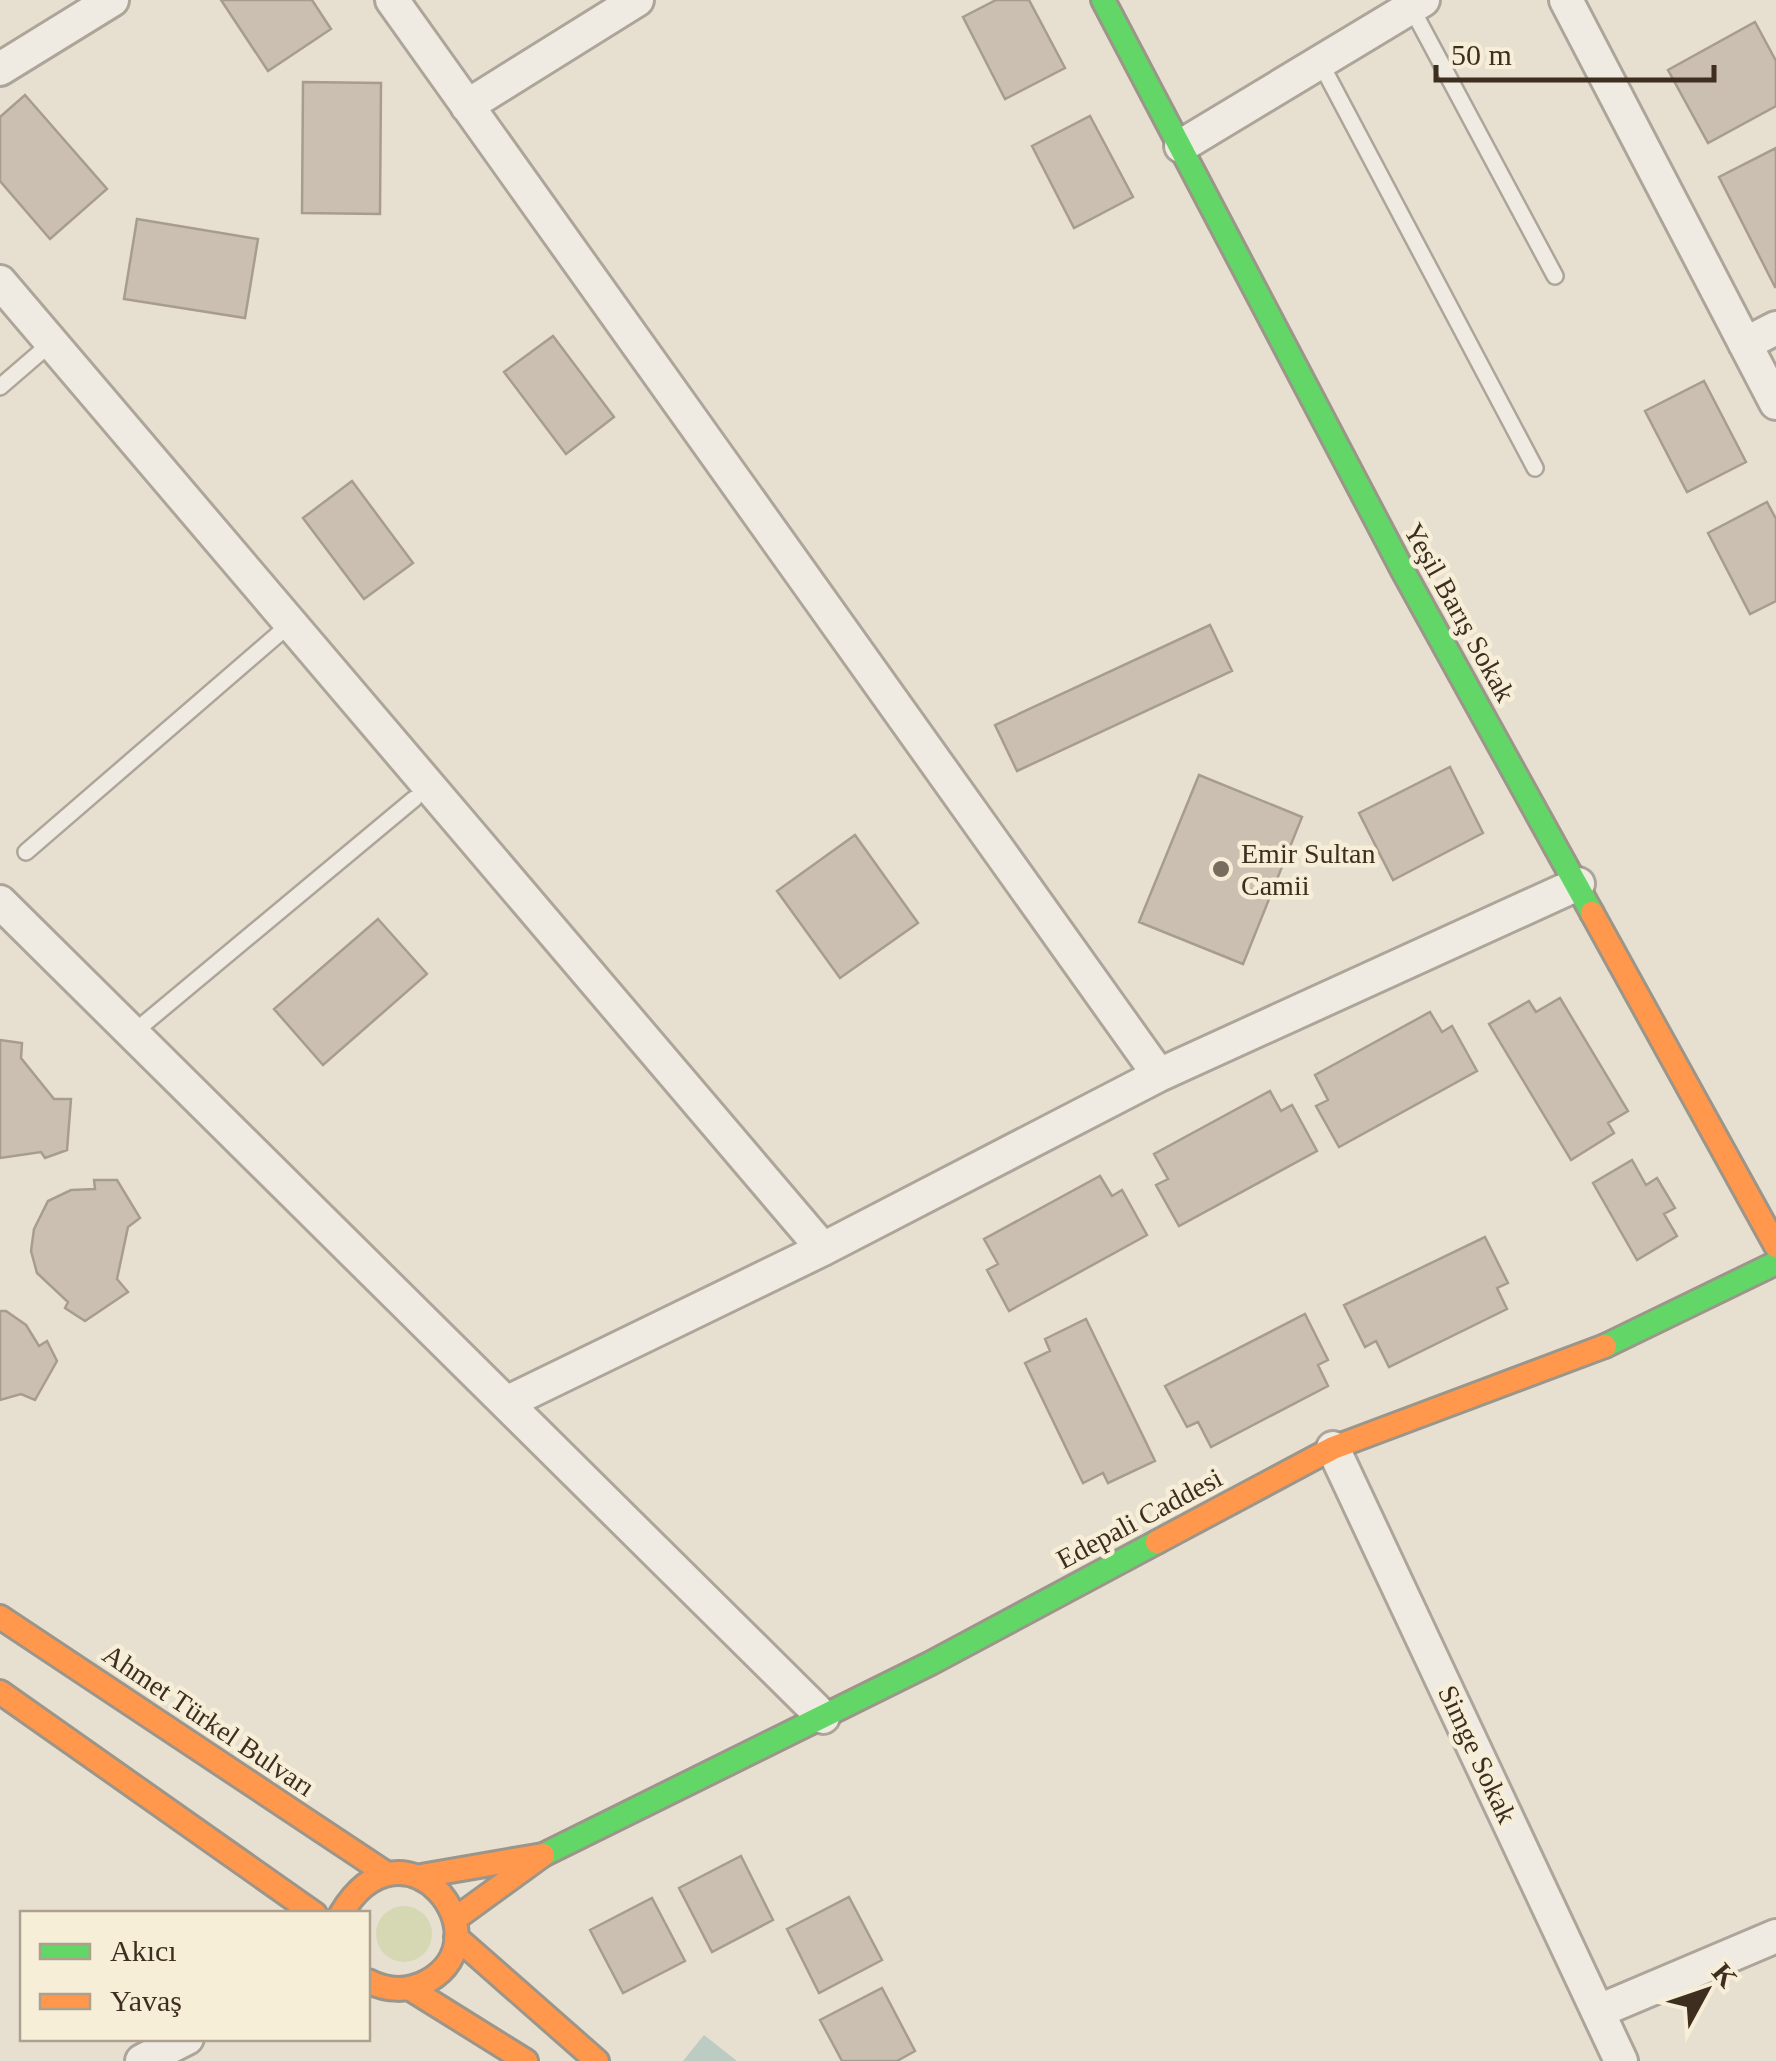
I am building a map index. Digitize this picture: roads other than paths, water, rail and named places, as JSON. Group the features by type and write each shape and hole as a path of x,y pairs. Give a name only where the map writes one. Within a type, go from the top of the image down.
{"main road":[{"name":"Yeşil Barış Sokak","path":"1102,0 1403,571 1776,1246"},
{"name":"Edepali Caddesi","path":"543,1856 931,1663 1333,1448 1605,1346 1776,1264"},
{"name":"Ahmet Türkel Bulvarı","path":"0,1617 384,1872"},
{"path":"0,1692 311,1911"},
{"path":"421,1876 543,1856"},
{"path":"456,1928 543,1856"},
{"path":"342,1911 351,1893 384,1872 404,1871 421,1876 437,1886 449,1901 456,1928 452,1955 441,1971 409,1988 391,1990 370,1982"},
{"path":"456,1928 596,2061"},
{"path":"409,1988 526,2061"}],"street":[{"path":"0,69 112,0"},
{"path":"392,0 1159,1075"},
{"path":"467,106 636,0"},
{"path":"1566,0 1776,403"},
{"path":"1180,146 1417,4"},
{"path":"0,282 824,1248"},
{"path":"1745,344 1776,328"},
{"path":"508,1402 824,1248 1159,1075 1578,884"},
{"path":"0,902 824,1717"},
{"name":"Simge Sokak","path":"1333,1448 1621,2061"},
{"path":"1599,2011 1776,1936"},
{"path":"142,2061 182,2041"}],"lane":[{"path":"1417,4 1555,276"},
{"path":"1320,62 1535,468"},
{"path":"0,387 52,343"},
{"path":"26,852 290,624"},
{"path":"133,1033 414,799"}],"place":[{"name":"Emir Sultan Camii","path":"1221,869"}]}
